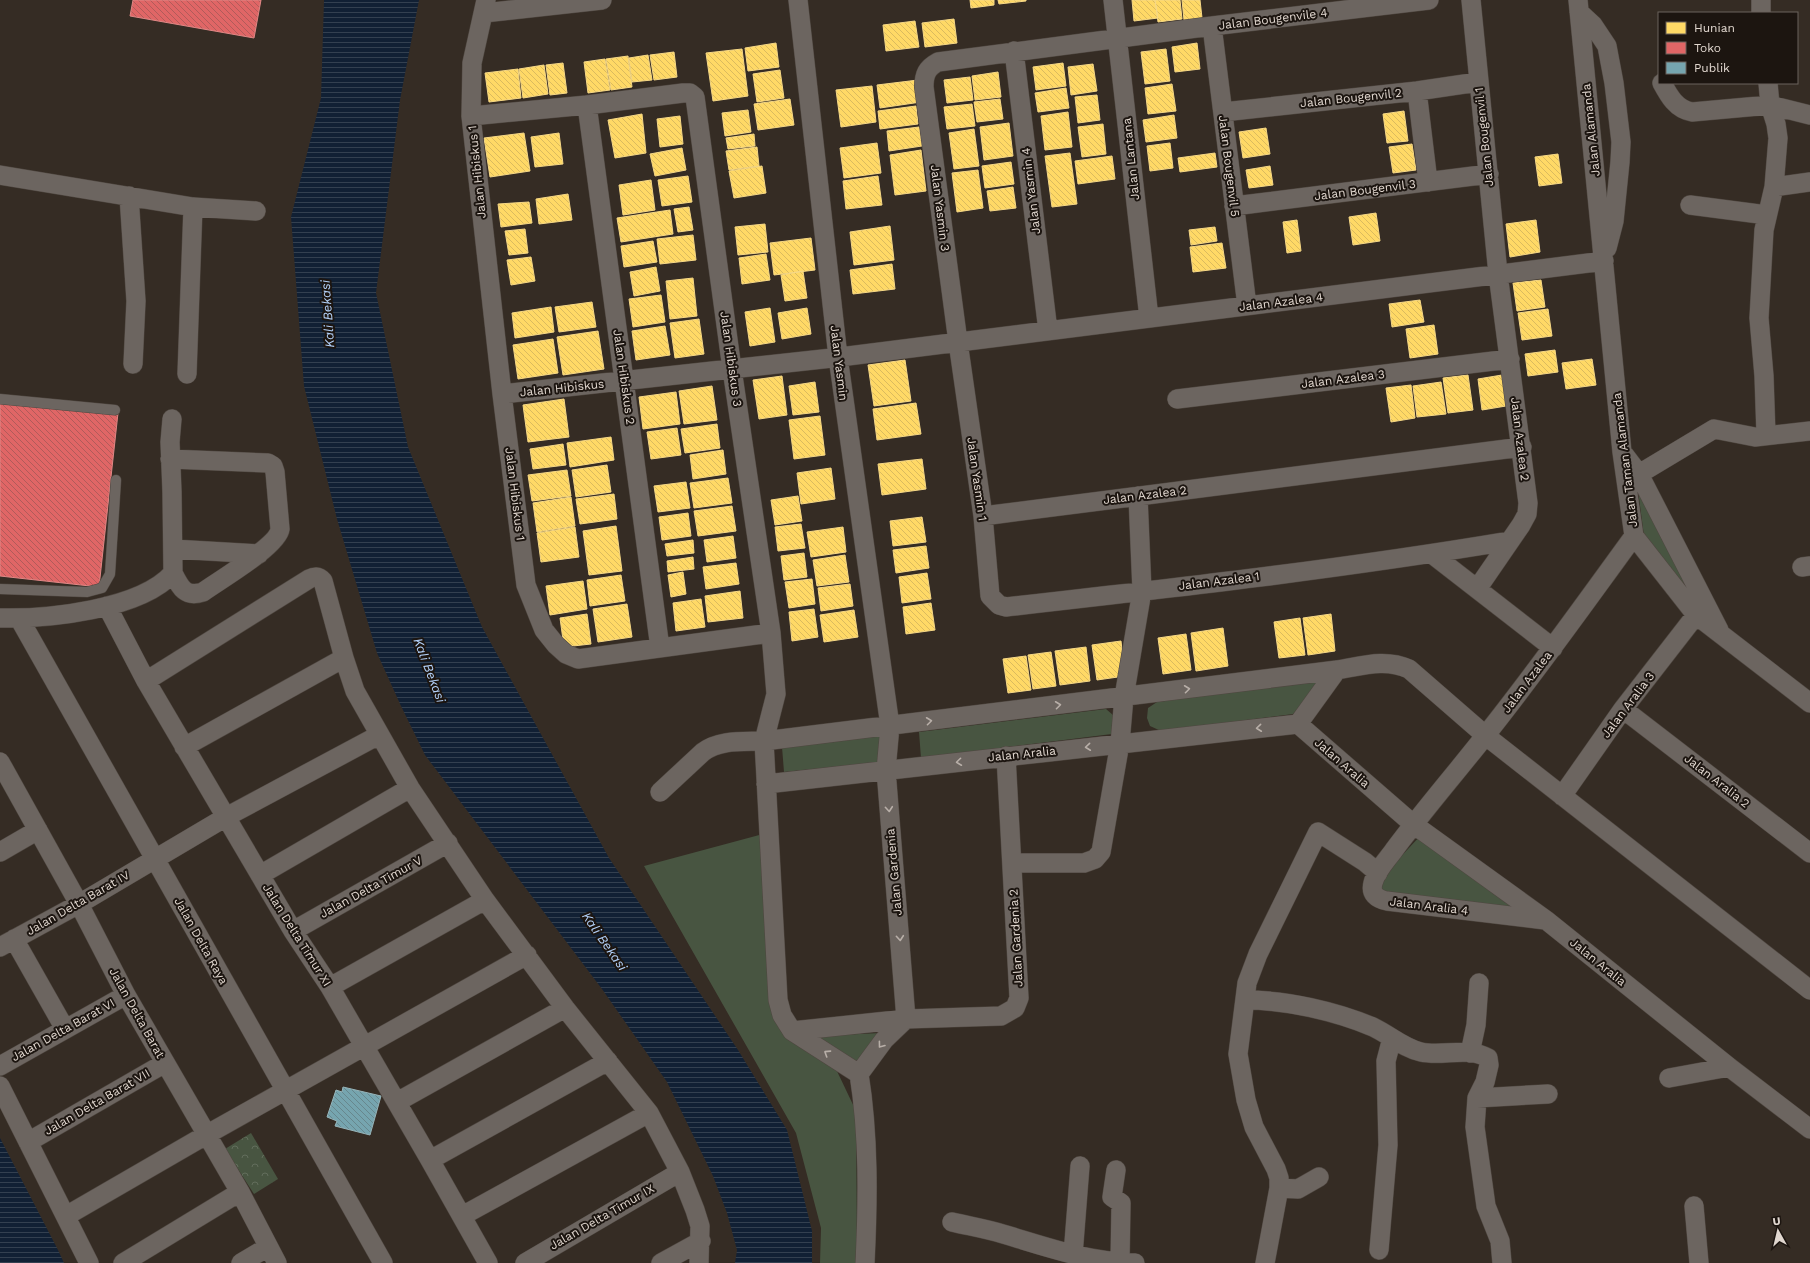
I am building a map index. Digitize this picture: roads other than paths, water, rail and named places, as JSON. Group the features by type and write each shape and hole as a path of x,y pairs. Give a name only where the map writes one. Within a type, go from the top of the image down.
{"street":[{"path":"485,7 602,0"},
{"name":"Jalan Yasmin","path":"798,0 838,357 890,726"},
{"name":"Jalan Lantana","path":"1113,0 1149,318"},
{"name":"Jalan Bougenvile 4","path":"925,73 930,66 938,62 1014,51 1429,0"},
{"name":"Jalan Bougenvil 1","path":"1471,0 1498,274"},
{"path":"1761,0 1761,12"},
{"path":"1578,6 1607,46 1614,83 1621,142 1614,222 1604,261"},
{"name":"Jalan Alamanda","path":"1578,6 1604,261"},
{"name":"Jalan Hibiskus 1","path":"485,7 476,40 472,63 471,116 502,394 526,585 544,630 556,645 566,654 578,659 771,633"},
{"name":"Jalan Bougenvil 5","path":"1212,26 1247,306"},
{"name":"Jalan Yasmin 4","path":"1014,51 1048,331"},
{"name":"Jalan Yasmin 3","path":"925,73 924,87 958,342"},
{"name":"Jalan Bougenvil 2","path":"1223,112 1417,91 1478,82"},
{"path":"1663,84 1670,97 1681,109 1692,112 1770,105 1810,115"},
{"path":"1766,435 1764,376 1759,318 1764,230 1774,187 1778,138 1776,124 1770,105 1768,84"},
{"name":"Jalan Bougenvil 3","path":"1234,206 1428,182 1417,91"},
{"name":"Jalan Hibiskus 3","path":"587,105 684,93 690,93 695,97 732,369 771,633 776,694 764,741 766,784 778,1000 782,1015 792,1031"},
{"path":"471,116 587,105"},
{"name":"Jalan Hibiskus 2","path":"587,105 660,648"},
{"path":"1428,182 1489,174"},
{"path":"0,175 193,207 256,212"},
{"path":"1774,187 1810,182"},
{"path":"129,196 136,301 133,364"},
{"path":"1690,205 1767,215"},
{"path":"187,374 193,207"},
{"name":"Jalan Azalea 4","path":"838,357 1604,261"},
{"name":"Jalan Taman Alamanda","path":"1604,261 1622,452 1634,536 1696,615 1810,703"},
{"name":"Jalan Azalea 2","path":"1477,589 1527,514 1528,503 1522,447 1498,274"},
{"name":"Jalan Yasmin 1","path":"958,342 983,516 990,596 999,605 1006,607"},
{"name":"Jalan Hibiskus","path":"502,394 838,357"},
{"name":"Jalan Azalea 3","path":"1177,399 1510,359"},
{"path":"170,459 268,463 273,466 275,472 279,534 259,554 203,592 195,594 187,594 181,589 173,573 170,459 170,432 172,419"},
{"path":"1639,474 1714,429 1755,437 1810,431"},
{"name":"Jalan Azalea 2","path":"983,516 1522,447"},
{"path":"1622,452 1639,474 1723,637"},
{"path":"1012,864 1084,862 1095,860 1101,852 1120,743 1124,697 1142,592 1138,496"},
{"name":"Jalan Azalea","path":"1413,824 1486,736 1553,648 1634,536"},
{"name":"Jalan Azalea 1","path":"1006,607 1142,592 1432,554 1509,541"},
{"path":"173,549 259,554"},
{"path":"1432,554 1553,648"},
{"path":"0,618 20,618 96,610 144,593 166,580 173,573"},
{"path":"146,681 309,579 318,577 323,580 344,658 355,690 410,788 485,900 565,1008 649,1113 680,1172 698,1221 700,1241 699,1263"},
{"name":"Jalan Delta Timur XI","path":"107,606 146,681 184,747 293,930 330,988 488,1263"},
{"name":"Jalan Aralia 3","path":"1562,796 1623,709 1696,615"},
{"name":"Jalan Delta Raya","path":"20,618 383,1263"},
{"path":"184,747 344,658"},
{"path":"660,792 711,747 729,743 764,741 890,726 1337,670 1387,662 1399,664 1409,669 1486,736 1810,990"},
{"path":"1298,724 1337,670"},
{"name":"Jalan Aralia 2","path":"1623,709 1810,853"},
{"name":"Jalan Aralia","path":"766,784 1298,724 1413,824 1546,920 1729,1067 1810,1129"},
{"name":"Jalan Gardenia","path":"890,726 886,770 906,1019"},
{"name":"Jalan Delta Barat IV","path":"7,943 79,904 226,817 379,735"},
{"name":"Jalan Gardenia 2","path":"792,1031 906,1019 1002,1016 1015,1008 1020,998 1006,756"},
{"name":"Jalan Delta Barat","path":"0,762 79,904 126,995 240,1192 272,1255"},
{"path":"260,875 410,788"},
{"name":"Jalan Aralia 4","path":"1413,824 1378,873 1372,887 1373,894 1378,899 1546,920"},
{"path":"0,852 38,830"},
{"path":"1265,1263 1279,1188 1279,1178 1276,1169 1254,1127 1246,1100 1238,1054 1247,983 1258,954 1318,832 1365,862 1378,873"},
{"name":"Jalan Delta Timur V","path":"293,930 448,843"},
{"path":"330,988 485,900"},
{"path":"7,943 65,1029"},
{"path":"66,1216 206,1135 527,956"},
{"path":"1470,1053 1476,1025 1479,983"},
{"name":"Jalan Delta Barat VI","path":"0,1066 126,995"},
{"path":"1245,1000 1291,1003 1347,1018 1373,1028 1392,1038 1404,1047 1422,1053 1470,1053 1486,1057 1489,1062 1485,1082 1477,1098 1475,1127 1486,1206 1500,1241 1502,1263"},
{"path":"396,1102 565,1008"},
{"path":"865,1263 867,1190 864,1104 859,1074 884,1040 906,1019"},
{"path":"792,1031 859,1074"},
{"path":"1379,1250 1388,1145 1386,1061 1392,1038"},
{"path":"430,1160 608,1061"},
{"name":"Jalan Delta Barat VII","path":"28,1142 165,1063"},
{"path":"1669,1078 1729,1067"},
{"path":"0,1086 89,1263"},
{"path":"1477,1098 1548,1094"},
{"path":"462,1216 649,1113"},
{"path":"1073,1255 1080,1166"},
{"path":"952,1222 1003,1234 1040,1247 1073,1255 1127,1263 1121,1203 1112,1196 1116,1170"},
{"name":"Jalan Delta Timur IX","path":"525,1263 680,1172"},
{"path":"1279,1188 1298,1189 1319,1178"},
{"path":"123,1263 240,1192"},
{"path":"1694,1206 1699,1263"},
{"path":"661,1263 700,1241"},
{"path":"241,1263 272,1255"}],"lane":[{"path":"0,399 115,410"},
{"path":"0,589 87,592 102,588 110,574 116,480"}],"water":[{"name":"Kali Bekasi","path":"324,0 419,0 400,100 376,293 408,447 482,627 609,858 738,1050 787,1130 812,1231 812,1263 735,1263 737,1250 727,1213 713,1176 667,1082 602,989 425,755 377,653 337,519 304,386 291,217 321,98"},
{"path":"0,1138 58,1250 64,1263 0,1263"}]}
